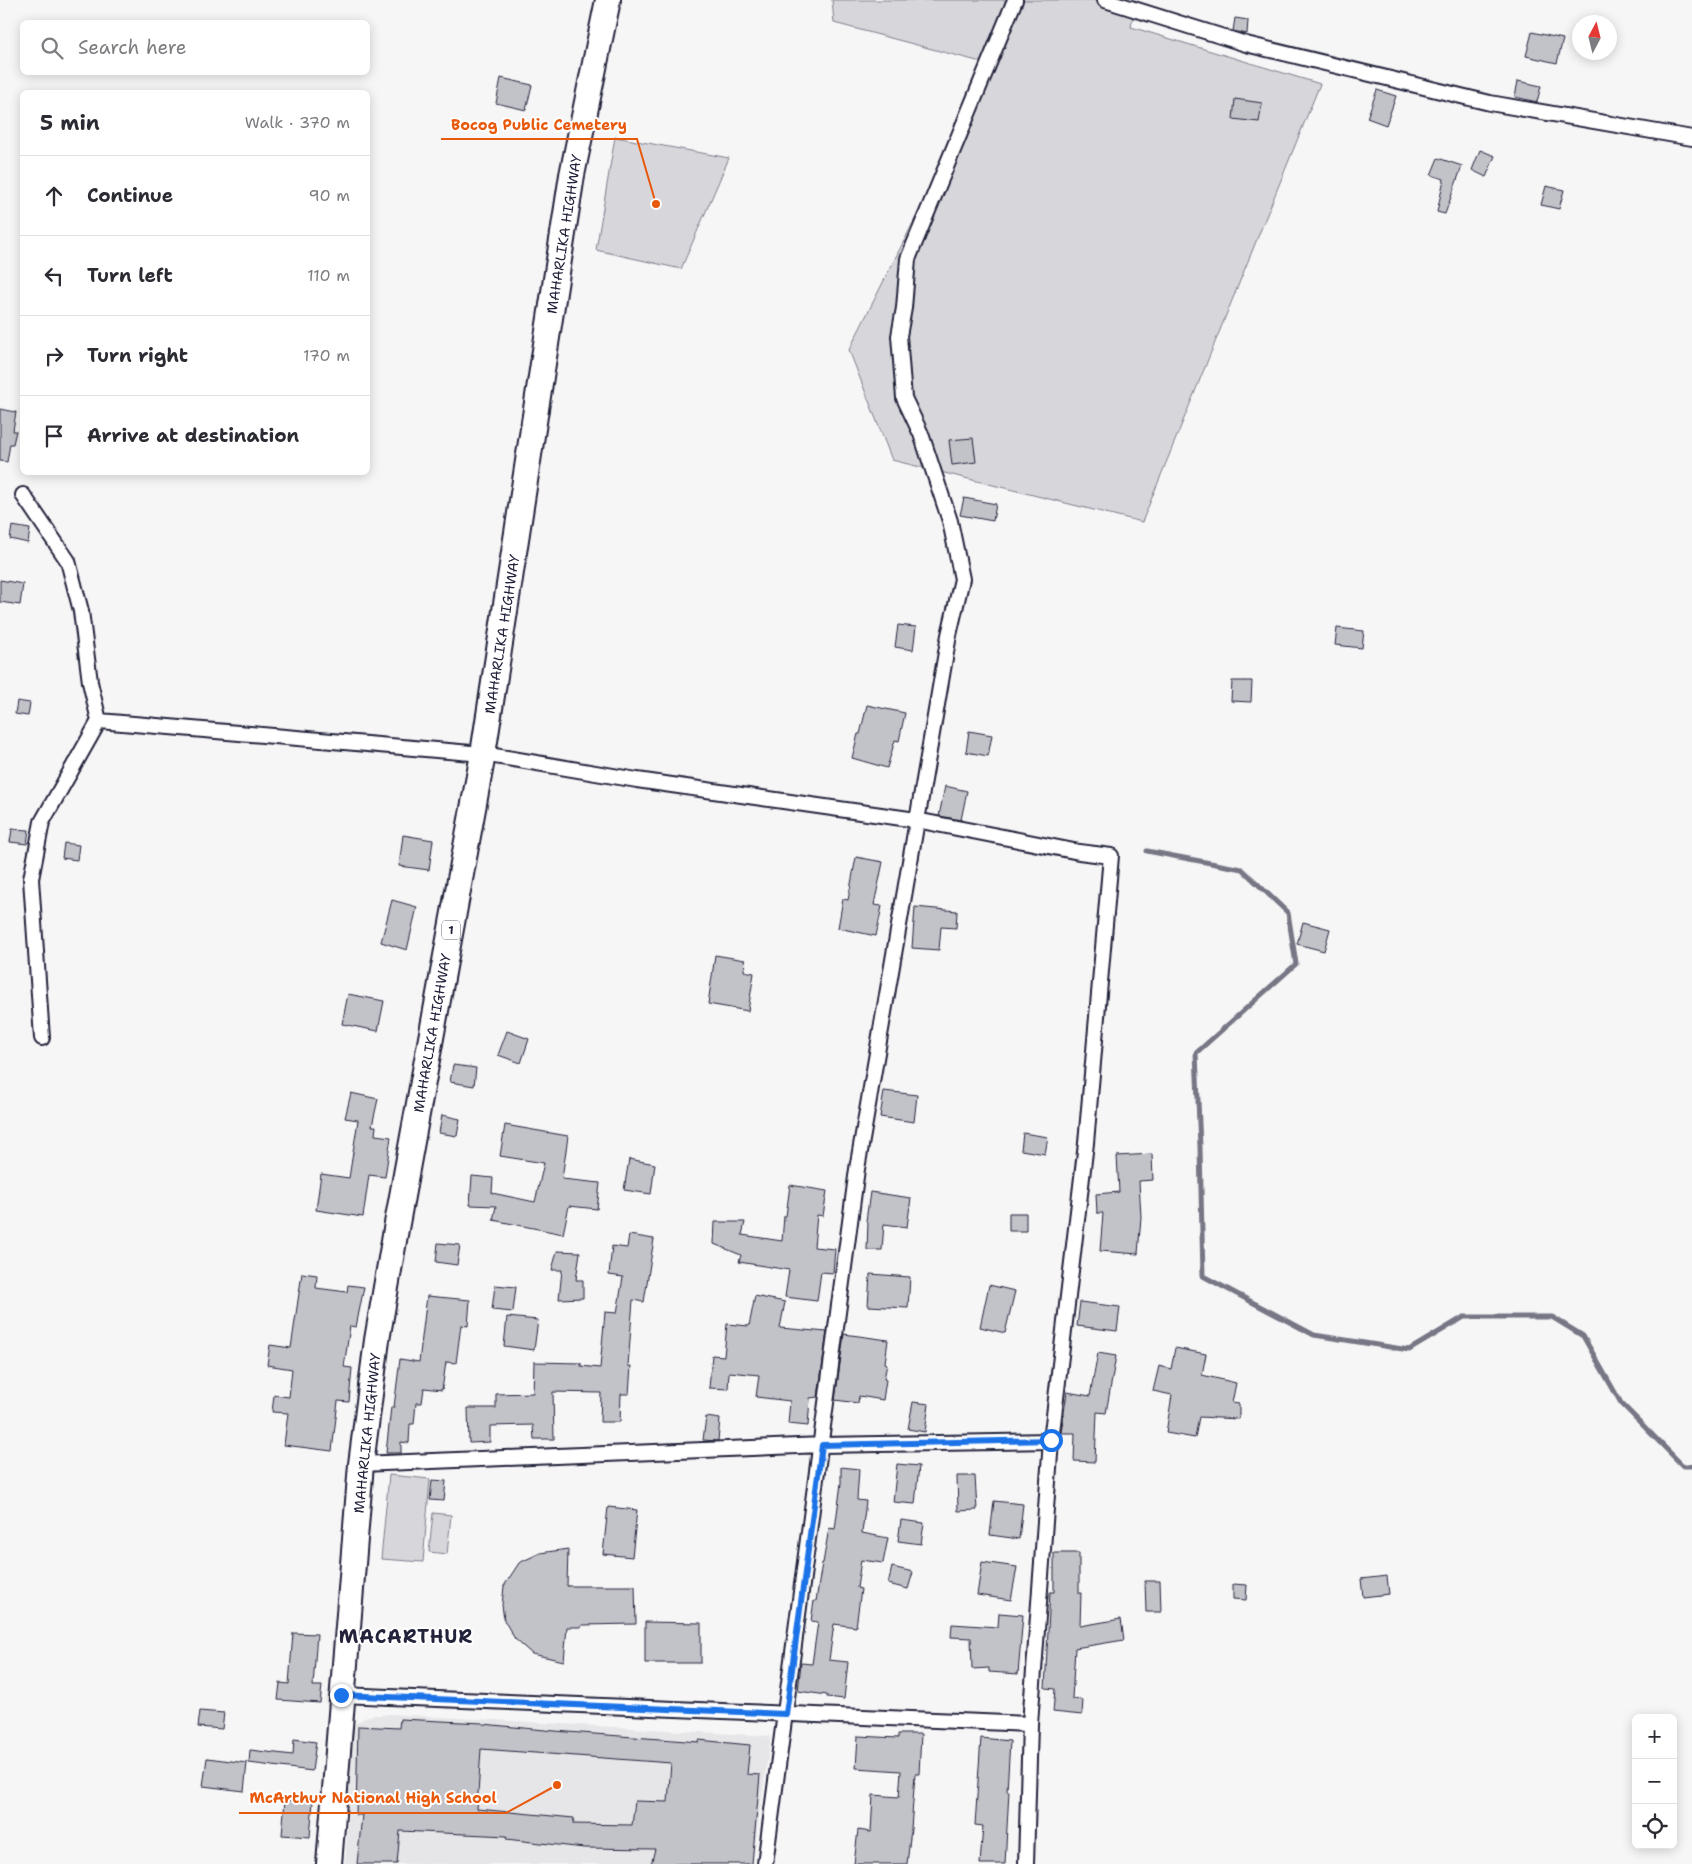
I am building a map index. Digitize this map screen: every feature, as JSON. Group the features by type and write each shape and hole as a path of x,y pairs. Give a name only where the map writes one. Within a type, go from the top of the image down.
{"highway":[{"name":"MAHARLIKA HIGHWAY","path":"329,1864 341,1695 361,1464 377,1340 483,754 572,175 608,0"}],"street":[{"path":"765,1864 822,1445 857,1169 948,635 962,579 950,521 942,496 921,434 904,398 899,336 904,308 908,259 1015,0"},
{"path":"1105,0 1246,44 1490,103 1692,138"},
{"path":"23,495 68,561 81,611 90,682 99,721 42,822 31,879 42,1038"},
{"path":"99,721 483,754 637,780 916,820 1079,852 1112,856 1086,1143 1051,1440 1030,1724 1026,1864"},
{"path":"361,1464 822,1445 1051,1440"},
{"path":"341,1695 1030,1724"}],"shaded area":[{"path":"832,0 1136,0 1131,27 1320,84 1142,522 892,460 849,350 933,183 981,62 834,23"},
{"path":"615,137 729,158 681,269 596,250"},
{"path":"389,1475 430,1479 423,1562 381,1559"},
{"path":"433,1513 451,1515 447,1554 429,1552"},
{"path":"390,1714 771,1736 752,1864 345,1864 353,1725 368,1716"}],"building":[{"path":"1235,18 1248,20 1247,34 1233,31"},
{"path":"1532,32 1563,39 1557,63 1526,56"},
{"path":"501,78 532,85 526,110 496,103"},
{"path":"1518,81 1541,86 1537,102 1515,97"},
{"path":"1377,90 1396,96 1386,125 1367,118"},
{"path":"1235,99 1262,103 1259,122 1233,119"},
{"path":"1480,150 1495,156 1486,177 1472,170"},
{"path":"1438,158 1462,166 1445,214 1437,212 1444,179 1431,175"},
{"path":"1546,186 1564,190 1559,209 1541,205"},
{"path":"0,409 16,412 13,431 16,431 13,444 10,444 7,462 0,461"},
{"path":"973,438 976,462 952,465 949,440"},
{"path":"964,498 996,504 993,521 960,515"},
{"path":"12,526 30,529 28,543 10,539"},
{"path":"0,580 23,584 20,605 0,602"},
{"path":"898,625 916,627 913,650 895,647"},
{"path":"1337,628 1364,631 1362,648 1335,645"},
{"path":"1232,681 1252,681 1251,702 1231,701"},
{"path":"17,701 30,703 28,716 15,714"},
{"path":"867,705 905,713 899,741 895,740 887,768 852,758"},
{"path":"969,731 992,735 988,756 966,752"},
{"path":"945,786 967,791 961,820 939,816"},
{"path":"12,829 29,830 27,844 10,842"},
{"path":"403,835 433,840 429,870 399,866"},
{"path":"64,843 79,845 77,860 62,858"},
{"path":"856,857 883,862 874,905 882,906 876,936 838,928 843,899 848,900"},
{"path":"392,900 417,907 407,950 381,942"},
{"path":"915,907 957,911 956,928 941,927 939,950 912,948"},
{"path":"1303,922 1330,929 1324,951 1297,944"},
{"path":"715,955 745,960 744,971 754,973 748,1011 708,1004"},
{"path":"348,994 384,1001 378,1031 342,1024"},
{"path":"507,1031 529,1039 521,1063 498,1055"},
{"path":"453,1065 476,1068 474,1086 450,1082"},
{"path":"884,1091 917,1095 914,1122 880,1117"},
{"path":"351,1093 378,1099 372,1126 376,1126 375,1135 391,1137 385,1177 369,1175 363,1217 316,1210 321,1174 349,1178 358,1120 345,1118"},
{"path":"442,1115 460,1119 457,1136 439,1133"},
{"path":"505,1125 568,1136 562,1179 600,1183 597,1209 569,1206 563,1234 493,1220 496,1206 470,1205 472,1176 493,1178 492,1193 535,1202 544,1163 500,1156"},
{"path":"1023,1133 1048,1137 1045,1154 1021,1150"},
{"path":"1152,1154 1153,1180 1139,1181 1141,1217 1138,1254 1100,1251 1103,1213 1097,1213 1096,1194 1119,1192 1117,1156"},
{"path":"629,1159 655,1164 651,1194 624,1190"},
{"path":"790,1185 827,1191 823,1216 817,1215 814,1247 835,1249 833,1273 821,1272 817,1301 785,1297 789,1270 739,1262 741,1255 714,1244 715,1222 745,1222 742,1235 782,1241 784,1216 786,1216"},
{"path":"870,1192 911,1198 907,1227 884,1224 882,1250 867,1250 868,1222 866,1221"},
{"path":"1009,1213 1026,1213 1026,1231 1009,1231"},
{"path":"629,1235 654,1239 644,1302 633,1300 628,1366 631,1366 629,1394 621,1394 620,1422 600,1422 601,1393 553,1392 554,1439 534,1439 533,1425 490,1426 490,1442 469,1443 468,1408 496,1408 496,1394 533,1393 534,1362 581,1363 581,1366 600,1368 605,1312 617,1313 623,1277 609,1275 612,1246 627,1248"},
{"path":"438,1243 460,1245 457,1265 436,1262"},
{"path":"557,1251 580,1252 576,1280 583,1280 583,1298 559,1299 562,1270 552,1270"},
{"path":"302,1273 317,1275 316,1288 347,1292 348,1285 364,1287 356,1327 350,1326 344,1367 352,1368 349,1402 338,1401 332,1451 284,1445 288,1413 272,1412 274,1395 289,1397 292,1369 267,1365 270,1345 291,1348"},
{"path":"870,1274 910,1277 908,1308 868,1306"},
{"path":"495,1285 516,1287 513,1312 492,1310"},
{"path":"989,1285 1015,1291 1005,1333 980,1327"},
{"path":"427,1296 470,1300 468,1326 461,1325 456,1363 446,1362 442,1390 424,1388 422,1403 416,1403 414,1424 410,1424 409,1443 401,1442 401,1453 386,1453 391,1407 394,1407 400,1359 419,1362"},
{"path":"755,1296 785,1302 780,1328 827,1332 818,1397 810,1398 808,1426 788,1424 790,1401 756,1397 759,1375 729,1372 728,1389 709,1388 712,1355 724,1356 727,1324 749,1326"},
{"path":"1080,1302 1120,1307 1117,1331 1077,1326"},
{"path":"507,1317 538,1320 534,1350 504,1346"},
{"path":"844,1334 888,1340 883,1400 859,1396 858,1403 835,1400"},
{"path":"1175,1348 1206,1354 1202,1375 1236,1383 1232,1403 1239,1404 1239,1419 1199,1417 1195,1438 1166,1433 1172,1395 1153,1391 1159,1366 1171,1369"},
{"path":"1098,1353 1116,1356 1106,1413 1097,1412 1095,1462 1074,1461 1075,1433 1061,1433 1067,1392 1090,1396"},
{"path":"913,1402 929,1404 925,1432 908,1429"},
{"path":"706,1417 720,1419 718,1441 703,1440"},
{"path":"897,1464 919,1466 915,1504 893,1502"},
{"path":"841,1467 859,1469 857,1500 866,1501 862,1533 888,1538 883,1563 861,1560 857,1588 861,1589 856,1627 834,1624 829,1660 848,1662 844,1699 798,1691 801,1663 812,1664 818,1622 811,1621 829,1528 835,1529 841,1483"},
{"path":"957,1476 975,1476 977,1510 958,1511"},
{"path":"432,1480 446,1481 444,1501 430,1500"},
{"path":"994,1501 1023,1504 1019,1539 990,1535"},
{"path":"608,1507 637,1510 632,1557 603,1554"},
{"path":"901,1520 924,1523 921,1544 898,1541"},
{"path":"568,1549 567,1586 635,1586 636,1624 567,1627 564,1661 532,1654 515,1639 504,1620 502,1605 504,1586 519,1563 540,1553"},
{"path":"1054,1553 1079,1553 1080,1626 1121,1619 1124,1640 1075,1648 1072,1699 1083,1700 1082,1715 1053,1712 1055,1689 1045,1688 1050,1592 1054,1592"},
{"path":"982,1562 1017,1567 1011,1600 977,1595"},
{"path":"892,1567 913,1572 908,1589 888,1584"},
{"path":"1387,1576 1389,1594 1363,1597 1361,1579"},
{"path":"1145,1581 1160,1581 1161,1612 1146,1612"},
{"path":"1233,1584 1247,1585 1246,1600 1233,1599"},
{"path":"999,1613 1023,1615 1018,1674 989,1672 989,1668 972,1669 971,1638 951,1637 952,1624 998,1627"},
{"path":"645,1622 701,1623 701,1663 645,1663"},
{"path":"293,1633 317,1634 313,1686 322,1686 320,1703 278,1700 280,1683 289,1684"},
{"path":"200,1711 224,1713 222,1729 198,1727"},
{"path":"400,1719 483,1723 555,1731 750,1745 747,1774 760,1775 752,1864 651,1864 655,1849 584,1848 506,1839 507,1836 400,1831 397,1864 357,1864 362,1815 356,1815 358,1726 399,1728","holes":["481,1749 671,1763 668,1802 635,1801 632,1825 573,1824 574,1818 477,1809"]},
{"path":"898,1734 921,1734 919,1774 915,1774 907,1864 854,1864 858,1830 871,1832 873,1795 899,1797 901,1771 856,1768 858,1736 898,1738"},
{"path":"981,1738 1010,1741 1005,1864 980,1864 983,1826 975,1825"},
{"path":"294,1739 316,1742 312,1771 249,1763 250,1750 293,1755"},
{"path":"207,1758 247,1763 244,1791 203,1786"},
{"path":"285,1800 313,1801 310,1837 282,1835"}],"waterway":[{"path":"1147,851 1242,869 1288,913 1296,964 1196,1053 1203,1276 1314,1335 1409,1350 1464,1317 1552,1317 1583,1336 1621,1403 1683,1466 1692,1466"}],"place":[{"name":"Bocog Public Cemetery","path":"656,204"},
{"name":"McArthur National High School","path":"557,1785"}],"district":[{"name":"MACARTHUR","path":"406,1636"}],"route":[{"path":"341,1695 786,1714 822,1445 1051,1440"}]}
